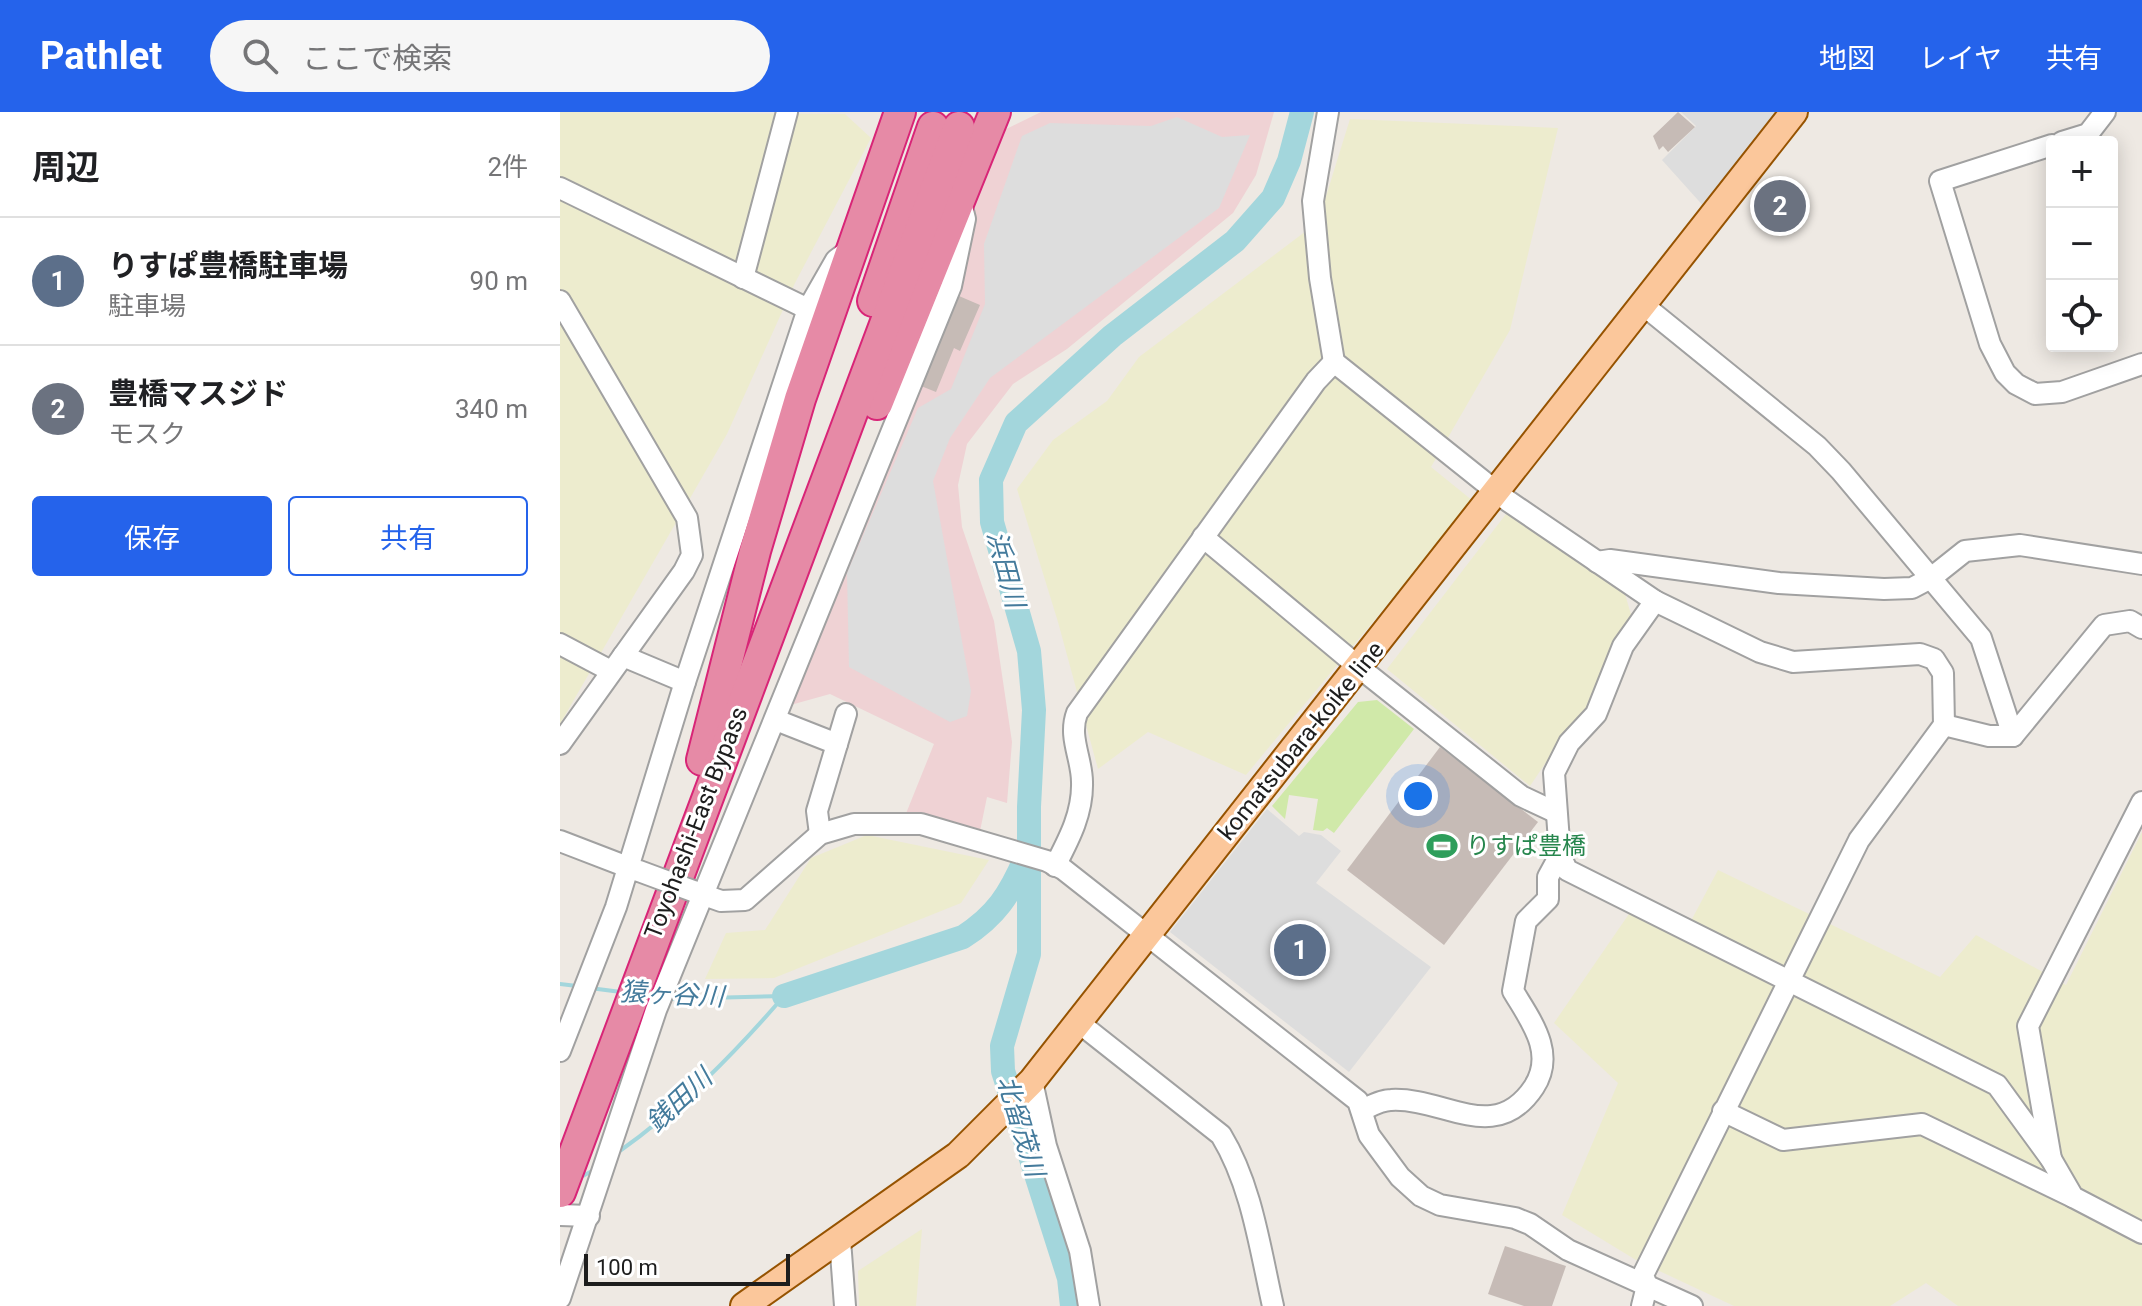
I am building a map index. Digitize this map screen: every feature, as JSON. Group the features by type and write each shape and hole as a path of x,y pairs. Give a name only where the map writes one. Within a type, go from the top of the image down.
{"highway":[{"path":"652,982 692,797 755,551 850,249 900,112"},
{"path":"752,674 792,604 961,203 995,112"},
{"name":"Toyohashi-East Bypass","path":"560,1192 574,1151 652,982 752,674 848,430 946,127"}],"main road":[{"name":"komatsubara-koike line","path":"744,1306 958,1155 1029,1084 1360,668 1794,112"}],"street":[{"path":"743,278 787,112"},
{"path":"1328,112 1313,201 1320,278 1334,362 1496,490 1655,601 1760,652 1793,662 1920,654 1934,659 1943,673 1944,725 1859,840 1643,1275 1644,1296"},
{"path":"2082,136 2088,134 2105,112"},
{"path":"2046,147 1940,181 1990,344 2005,373 2035,394 2062,392 2142,364"},
{"path":"560,188 808,309"},
{"path":"652,982 698,893 776,720 818,601 951,286 965,219 961,203"},
{"path":"560,1051 567,1014 581,996 634,869 685,682 726,567 808,309 836,260 850,249"},
{"path":"1642,304 1817,446 1931,578 1981,638 2013,736"},
{"path":"560,744 692,555 687,518 563,311"},
{"path":"1051,864 1080,810 1083,781 1072,727 1077,713 1334,362"},
{"path":"1203,537 1360,668 1521,796 1555,812"},
{"path":"1597,562 1610,560 1779,583 1884,589 1912,588 1931,578 1965,551 2020,545 2142,564"},
{"path":"692,555 726,567"},
{"path":"1655,601 1623,646 1596,714 1557,764 1552,786 1560,855 1567,870 1997,1085 2051,1159 2073,1197"},
{"path":"2013,736 2104,625 2130,621 2142,628"},
{"path":"560,644 617,664 685,682"},
{"path":"820,834 817,811 846,714"},
{"path":"776,720 837,744"},
{"path":"1944,725 1989,736 2013,736"},
{"path":"2051,1159 2028,1026 2142,802"},
{"path":"560,841 698,893 734,903 745,900 820,834 854,824 921,824 1000,845 1051,864 1358,1101 1369,1135 1400,1177 1421,1196 1440,1205 1515,1218 1530,1224 1644,1296 1692,1306"},
{"path":"1362,1110 1390,1100 1485,1117 1512,1110 1526,1098 1537,1082 1545,1056 1536,1030 1513,991 1526,921 1548,899 1548,877 1560,855"},
{"path":"560,1298 614,1138 641,1010"},
{"path":"1078,1022 1221,1135 1240,1172 1273,1306"},
{"path":"1029,1084 1080,1251 1089,1306"},
{"path":"1723,1111 1783,1140 1922,1124 2142,1233"},
{"path":"560,1215 589,1216"},
{"path":"840,1240 845,1306"}],"shaded area":[{"path":"1041,112 1274,112 1256,175 1233,213 1067,349 1013,384 967,444 958,485 962,527 994,621 1012,742 1007,803 987,797 980,831 905,816 934,744 830,694 787,706 958,287 975,208 974,192 994,135"},
{"path":"1681,112 1785,112 1706,209 1662,160 1696,126"},
{"path":"1177,117 1222,137 1250,135 1219,208 990,378 950,438 933,481 971,691 967,716 950,722 849,667 847,573 918,408 951,389 985,304 984,244 1022,136 1050,123 1151,126"},
{"path":"1267,809 1299,836 1304,832 1321,835 1341,851 1316,883 1431,967 1349,1072 1170,932"}],"green space":[{"path":"560,112 845,114 871,138 795,283 727,434 560,724"},
{"path":"1350,119 1558,128 1510,330 1431,467 1473,501 1246,775 1148,732 1098,769 1058,622 1017,489 1053,440 1107,401 1139,357 1318,222"},
{"path":"1506,514 1625,594 1632,618 1612,643 1597,698 1587,715 1569,728 1530,786 1387,669"},
{"path":"1377,700 1414,729 1334,833 1327,828 1323,831 1313,830 1318,799 1289,795 1285,819 1272,806 1358,702"},
{"path":"2142,832 2142,1306 1958,1306 1926,1283 1890,1306 1734,1306 1636,1260 1562,1215 1618,1083 1554,1023 1631,911 1684,934 1718,870 1940,977 1976,935 2066,985"},
{"path":"867,835 989,860 961,903 774,978 705,979 726,933 765,930 811,858"},
{"path":"922,1229 916,1306 859,1306 858,1271"}],"building":[{"path":"1678,112 1695,127 1668,152 1663,146 1659,150 1653,136"},
{"path":"1768,181 1808,213 1794,233 1752,200"},
{"path":"959,296 980,305 960,351 954,348 936,392 921,386"},
{"name":"りすぱ豊橋","path":"1440,747 1538,822 1444,945 1347,870"},
{"path":"1505,1246 1566,1266 1552,1306 1524,1306 1488,1294"}],"waterway":[{"name":"浜田川","path":"1072,1306 1069,1278 1003,1071 1002,1046 1029,954 1029,807 1034,710 1029,651 992,522 991,480 1016,423 1112,336 1235,241 1273,198 1289,161 1302,112"},
{"name":"浜田川","path":"784,996 963,937 1001,903 1025,859"},
{"name":"猿ヶ谷川","path":"560,984 577,986"},
{"name":"猿ヶ谷川","path":"590,988 621,992"},
{"name":"猿ヶ谷川","path":"669,999 784,996"},
{"name":"銭田川","path":"617,1153 663,1118 705,1080 784,996"},
{"name":"銭田川","path":"577,1179 594,1170"}],"place":[{"name":"豊橋マスジド","path":"1780,206"},
{"name":"りすぱ豊橋","path":"1442,846"},
{"name":"りすぱ豊橋駐車場","path":"1300,950"}],"water label":[{"name":"北留茂川","path":"1021,1126"}]}
